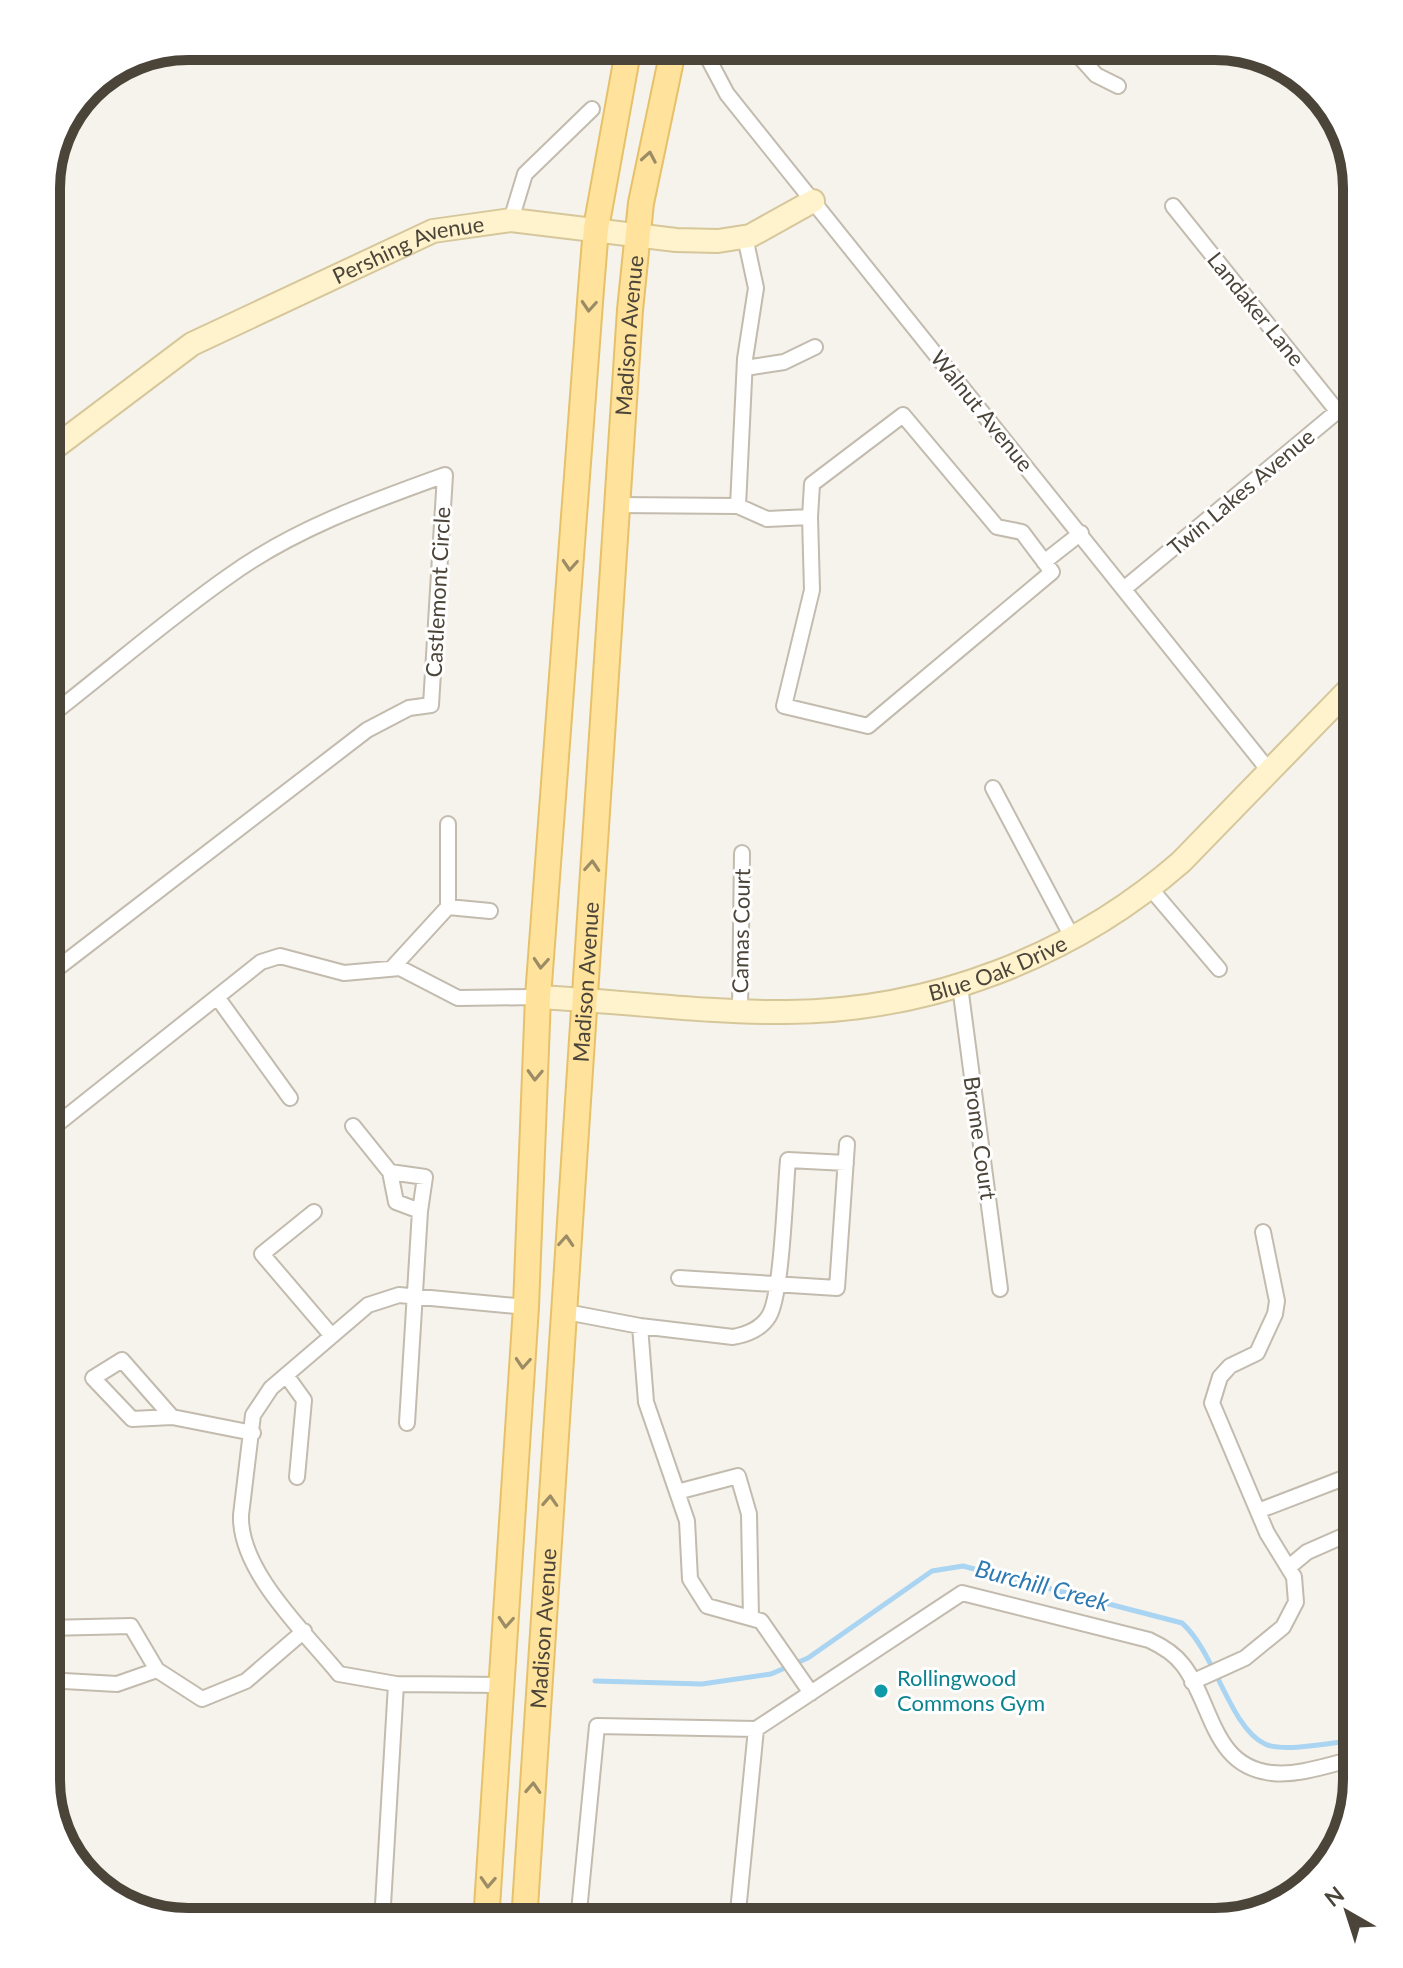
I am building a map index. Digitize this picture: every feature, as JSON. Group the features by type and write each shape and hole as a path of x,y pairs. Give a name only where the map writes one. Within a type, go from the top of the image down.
{"main road":[{"name":"Madison Avenue","path":"487,1908 526,1307 538,997 596,228 626,60"},
{"name":"Madison Avenue","path":"525,1908 561,1311 616,505 638,235 654,128 671,60"}],"street":[{"name":"Walnut Avenue","path":"709,60 716,78 1270,772"},
{"path":"1083,60 1096,75 1118,86"},
{"path":"511,220 525,174 592,109"},
{"name":"Pershing Avenue","path":"60,443 192,344 433,231 511,220 693,241 745,237 813,201"},
{"name":"Landaker Lane","path":"1173,206 1338,412"},
{"path":"738,506 745,368 756,288 745,237"},
{"path":"745,368 784,362 815,347"},
{"name":"Twin Lakes Avenue","path":"1125,588 1343,408"},
{"path":"903,415 997,527 1022,532 1052,572 868,726 784,706 812,590 810,517 812,484 903,415"},
{"name":"Castlemont Circle","path":"60,708 230,575 295,536 366,503 445,475 431,705 409,708 367,730 60,966"},
{"path":"616,505 738,506 767,519 810,517"},
{"path":"1044,562 1081,533"},
{"name":"Blue Oak Drive","path":"538,997 784,1012 862,1007 960,986 1072,937 1126,907 1151,889 1343,696"},
{"path":"993,788 1072,937"},
{"path":"393,967 448,907 448,824"},
{"name":"Camas Court","path":"740,1009 742,853"},
{"path":"1151,889 1219,969"},
{"path":"448,907 490,911"},
{"path":"60,1122 272,957 297,959 344,973 393,967 407,969 458,998 538,997"},
{"name":"Brome Court","path":"960,986 1000,1289"},
{"path":"217,997 290,1098"},
{"path":"353,1126 390,1172 396,1202 420,1211"},
{"path":"679,1278 837,1288 847,1144"},
{"path":"561,1311 640,1326 733,1337 747,1335 768,1318 776,1284 788,1160 846,1163"},
{"path":"390,1172 425,1177 420,1211 407,1423"},
{"path":"314,1212 262,1254 332,1336"},
{"path":"1198,1679 1245,1658 1283,1627 1292,1615 1297,1590 1289,1567 1258,1511 1212,1403 1220,1377 1230,1366 1257,1353 1275,1314 1277,1301 1263,1232"},
{"path":"502,1685 365,1682 339,1674 254,1568 240,1529 253,1415 271,1388 368,1305 383,1298 416,1296 526,1307"},
{"path":"640,1326 646,1402 687,1521 690,1579 699,1597 717,1612 761,1621 811,1693"},
{"path":"172,1417 122,1360 93,1378 132,1419 172,1417 253,1433"},
{"path":"286,1375 304,1400 297,1477"},
{"path":"677,1492 738,1476 749,1514 751,1618"},
{"path":"1258,1511 1343,1478"},
{"path":"1289,1567 1307,1552 1343,1536"},
{"path":"579,1908 597,1726 756,1729 952,1596 970,1592 1149,1640 1167,1649 1198,1679 1216,1736 1228,1752 1253,1769 1287,1773 1343,1761"},
{"path":"60,1628 131,1626 157,1670 202,1699 246,1681 304,1631"},
{"path":"60,1681 117,1684 157,1670"},
{"path":"383,1908 396,1684"},
{"path":"738,1908 756,1729"}],"waterway":[{"name":"Burchill Creek","path":"595,1681 702,1684 771,1674 808,1658 932,1571 963,1566 1182,1623 1204,1652 1242,1722 1265,1744 1297,1747 1343,1742"}],"place":[{"name":"Rollingwood Commons Gym","path":"881,1691"}]}
